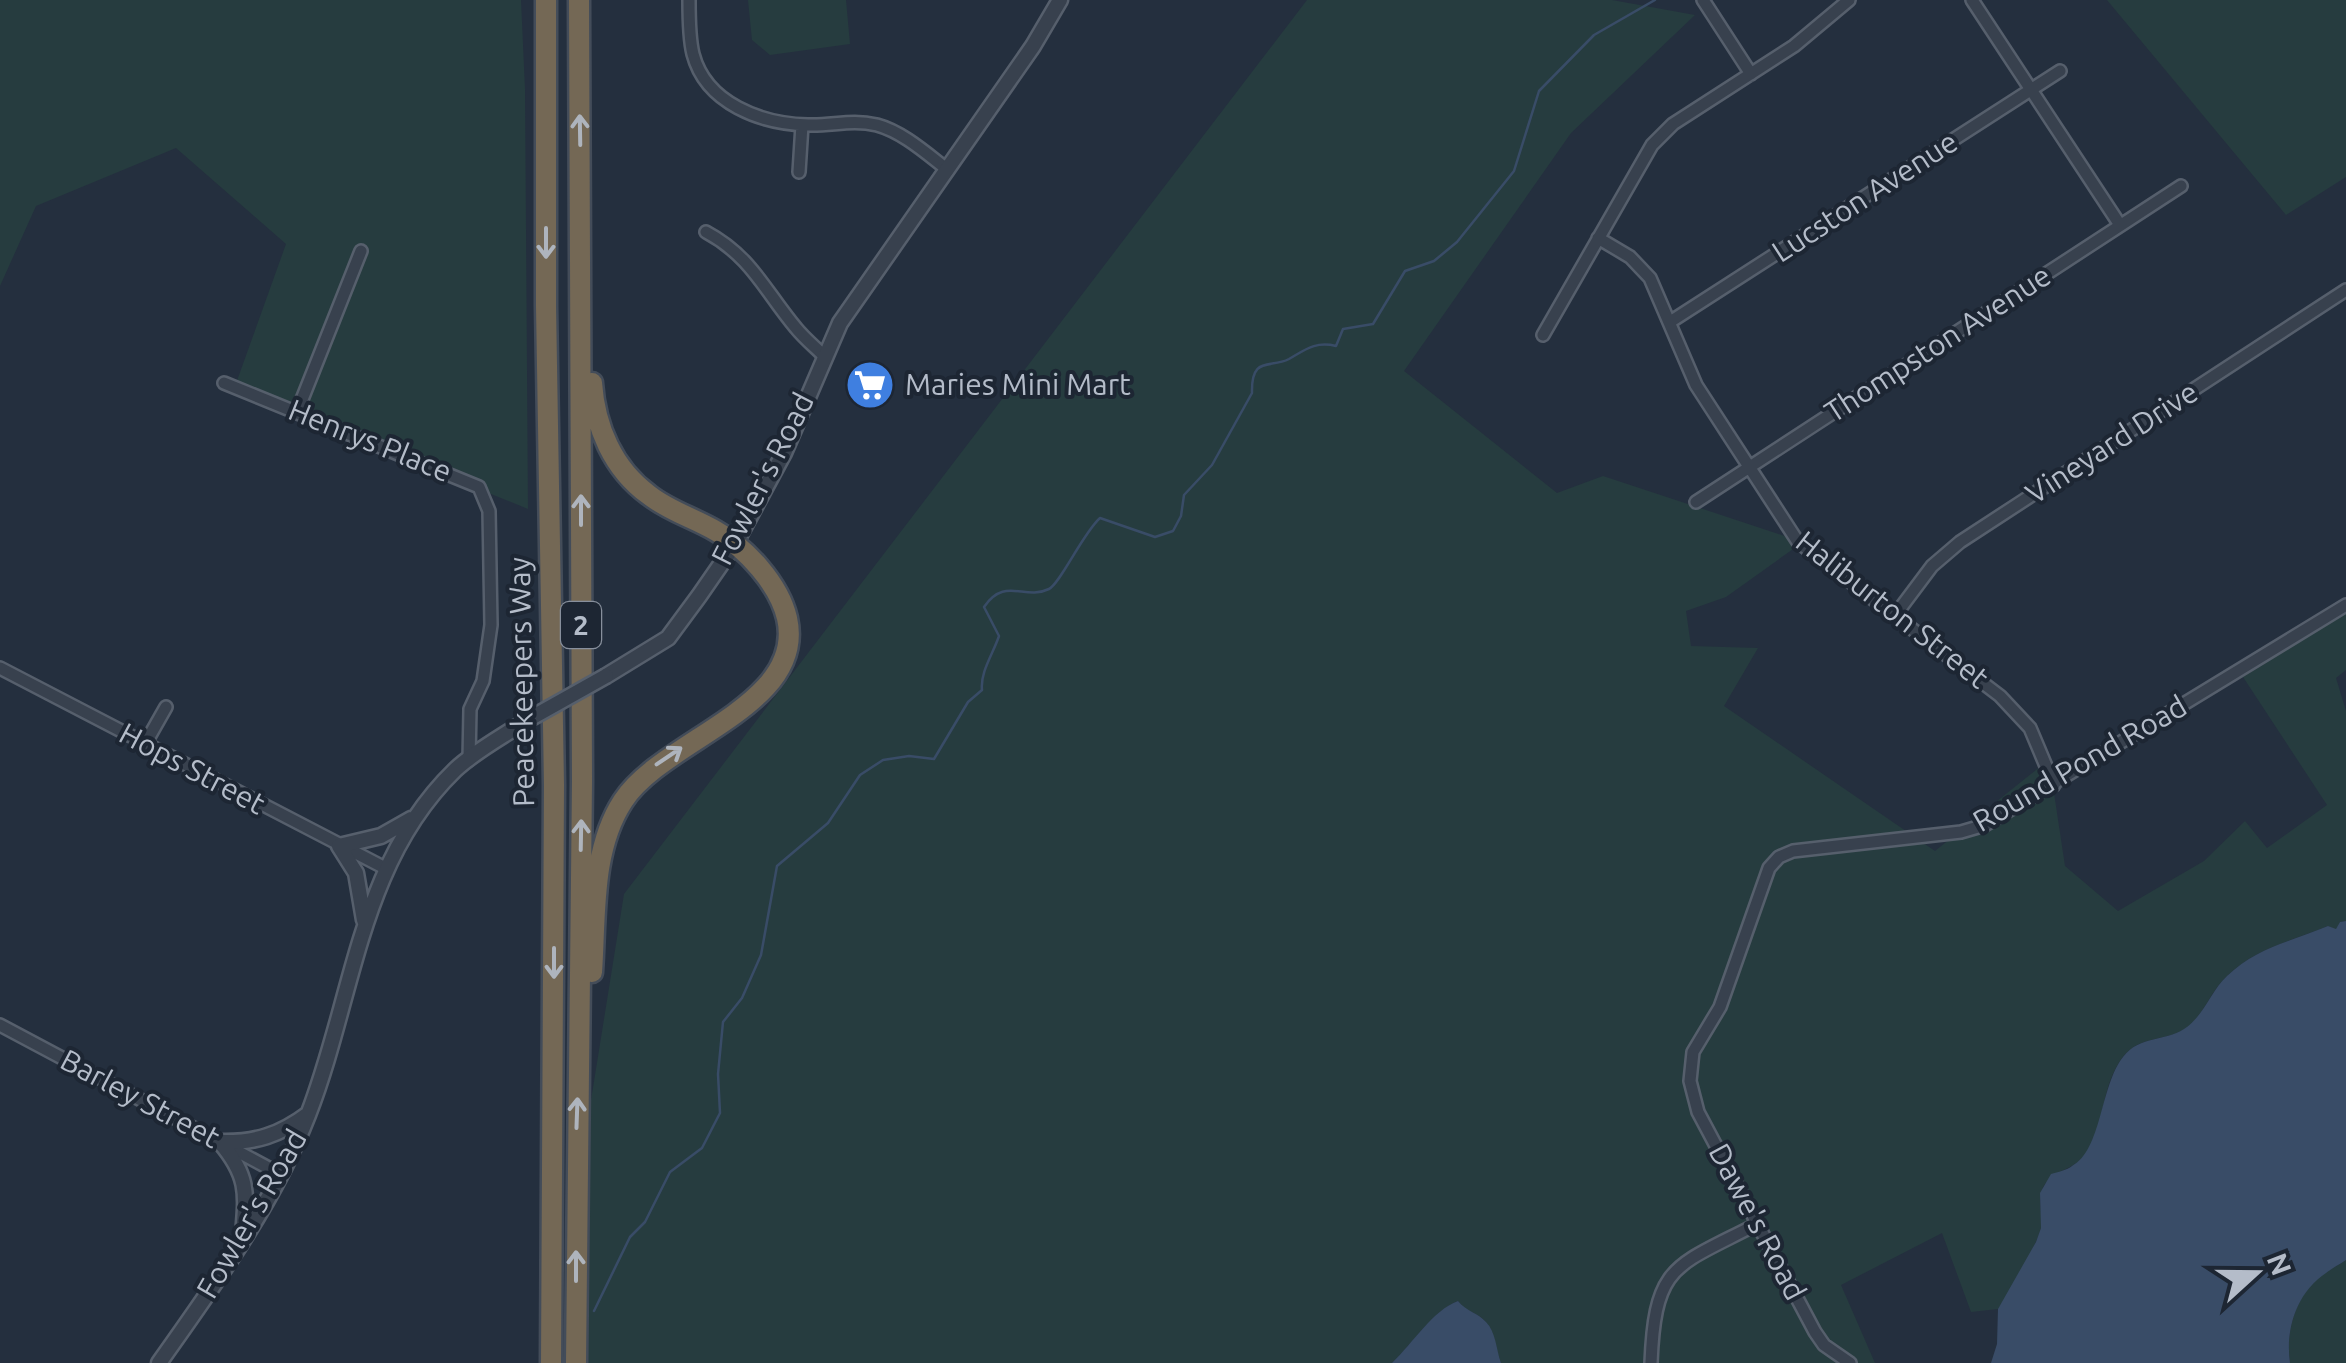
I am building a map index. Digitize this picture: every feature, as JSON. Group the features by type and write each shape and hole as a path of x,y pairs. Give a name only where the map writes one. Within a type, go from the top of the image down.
{"highway":[{"path":"533,0 546,179"},
{"name":"Peacekeepers Way","path":"546,0 554,784 547,1363"},
{"name":"Peacekeepers Way","path":"576,1363 579,0"},
{"path":"579,1073 589,1006 598,880 610,826 622,803 649,770 762,693 785,655 787,618 779,598 758,568 734,544 718,531 646,494 617,462 606,442 592,395 581,176"}],"street":[{"path":"690,0 693,55 709,86 740,110 776,122 802,125 848,120 880,126 948,170"},
{"name":"Fowler's Road","path":"160,1363 242,1239 280,1174 308,1114 385,868 415,816 457,768 524,722 668,638 734,544 784,453 840,323 948,170 1060,0"},
{"path":"1704,0 1751,74"},
{"path":"1543,335 1644,156 1663,134 1804,38 1849,0"},
{"path":"1972,0 2120,225"},
{"name":"Lucston Avenue","path":"1670,322 2060,70"},
{"path":"799,172 802,125"},
{"name":"Thompston Avenue","path":"1696,502 2180,186"},
{"path":"706,232 731,245 796,328 824,356"},
{"name":"Haliburton Street","path":"1598,238 1644,270 1696,384 1798,542 1896,614 2017,712 2040,746 2054,786"},
{"path":"297,412 361,251"},
{"name":"Vineyard Drive","path":"1896,614 1932,566 1960,542 2346,290"},
{"name":"Henrys Place","path":"224,383 480,487 490,511 491,626 483,682 470,709 469,760"},
{"name":"Round Pond Road","path":"1690,1066 1699,1040 1720,1007 1769,868 1779,857 1810,848 1961,832 1986,825 2346,605"},
{"name":"Hops Street","path":"0,668 385,868"},
{"path":"146,744 166,707"},
{"path":"365,926 356,873 338,846 381,836 415,816"},
{"name":"Barley Street","path":"0,1025 280,1174"},
{"name":"Dawe's Road","path":"1690,1066 1698,1112 1757,1224 1824,1345 1850,1363"},
{"path":"220,1142 261,1140 308,1114"},
{"path":"220,1142 243,1176 246,1194 242,1239"},
{"path":"1651,1363 1654,1311 1671,1274 1691,1258 1757,1224"}],"green space":[{"path":"0,0 521,0 528,509 234,389 286,244 176,148 36,206 0,286"},
{"path":"748,0 846,0 850,44 770,55 752,40"},
{"path":"1307,0 1612,0 1695,15 1571,133 1404,371 1557,493 1603,476 1803,542 1726,597 1686,611 1691,646 1758,648 1724,706 1935,851 2041,766 2048,788 2054,793 2065,866 2118,911 2204,861 2245,821 2267,848 2327,805 2243,677 2346,613 2346,670 2336,678 2346,711 2346,921 2340,922 2336,930 2328,926 2249,959 2220,983 2190,1025 2175,1034 2144,1042 2122,1058 2110,1081 2088,1152 2051,1178 2042,1190 2039,1235 1998,1309 1971,1312 1942,1233 1841,1285 1875,1363 1501,1363 1488,1325 1458,1301 1432,1320 1392,1363 583,1363 588,1119 624,894"},
{"path":"2107,0 2346,0 2346,177 2286,215"},
{"path":"2346,1260 2346,1363 2290,1363 2289,1337 2300,1301 2315,1280"}],"water":[{"path":"2346,921 2346,1260 2307,1290 2295,1312 2289,1337 2290,1363 1991,1363 1997,1344 1998,1309 2041,1228 2040,1193 2051,1174 2082,1158 2123,1057 2137,1045 2191,1024 2221,982 2250,958 2328,926 2336,929"},
{"path":"1458,1301 1489,1326 1501,1363 1392,1363 1432,1319"}],"waterway":[{"path":"594,1311 630,1237 645,1222 670,1172 702,1148 720,1113 718,1074 723,1022 742,998 761,955 777,866 828,823 860,775 883,760 909,756 934,759 968,702 982,690 985,670 999,636 984,607 1007,591 1031,593 1049,589 1100,518 1155,537 1173,531 1181,516 1184,495 1212,465 1252,393 1258,368 1316,346 1336,346 1343,329 1373,324 1405,271 1434,261 1457,242 1514,171 1539,91 1594,35 1655,0"}],"place":[{"name":"Maries Mini Mart","path":"870,385"}]}
